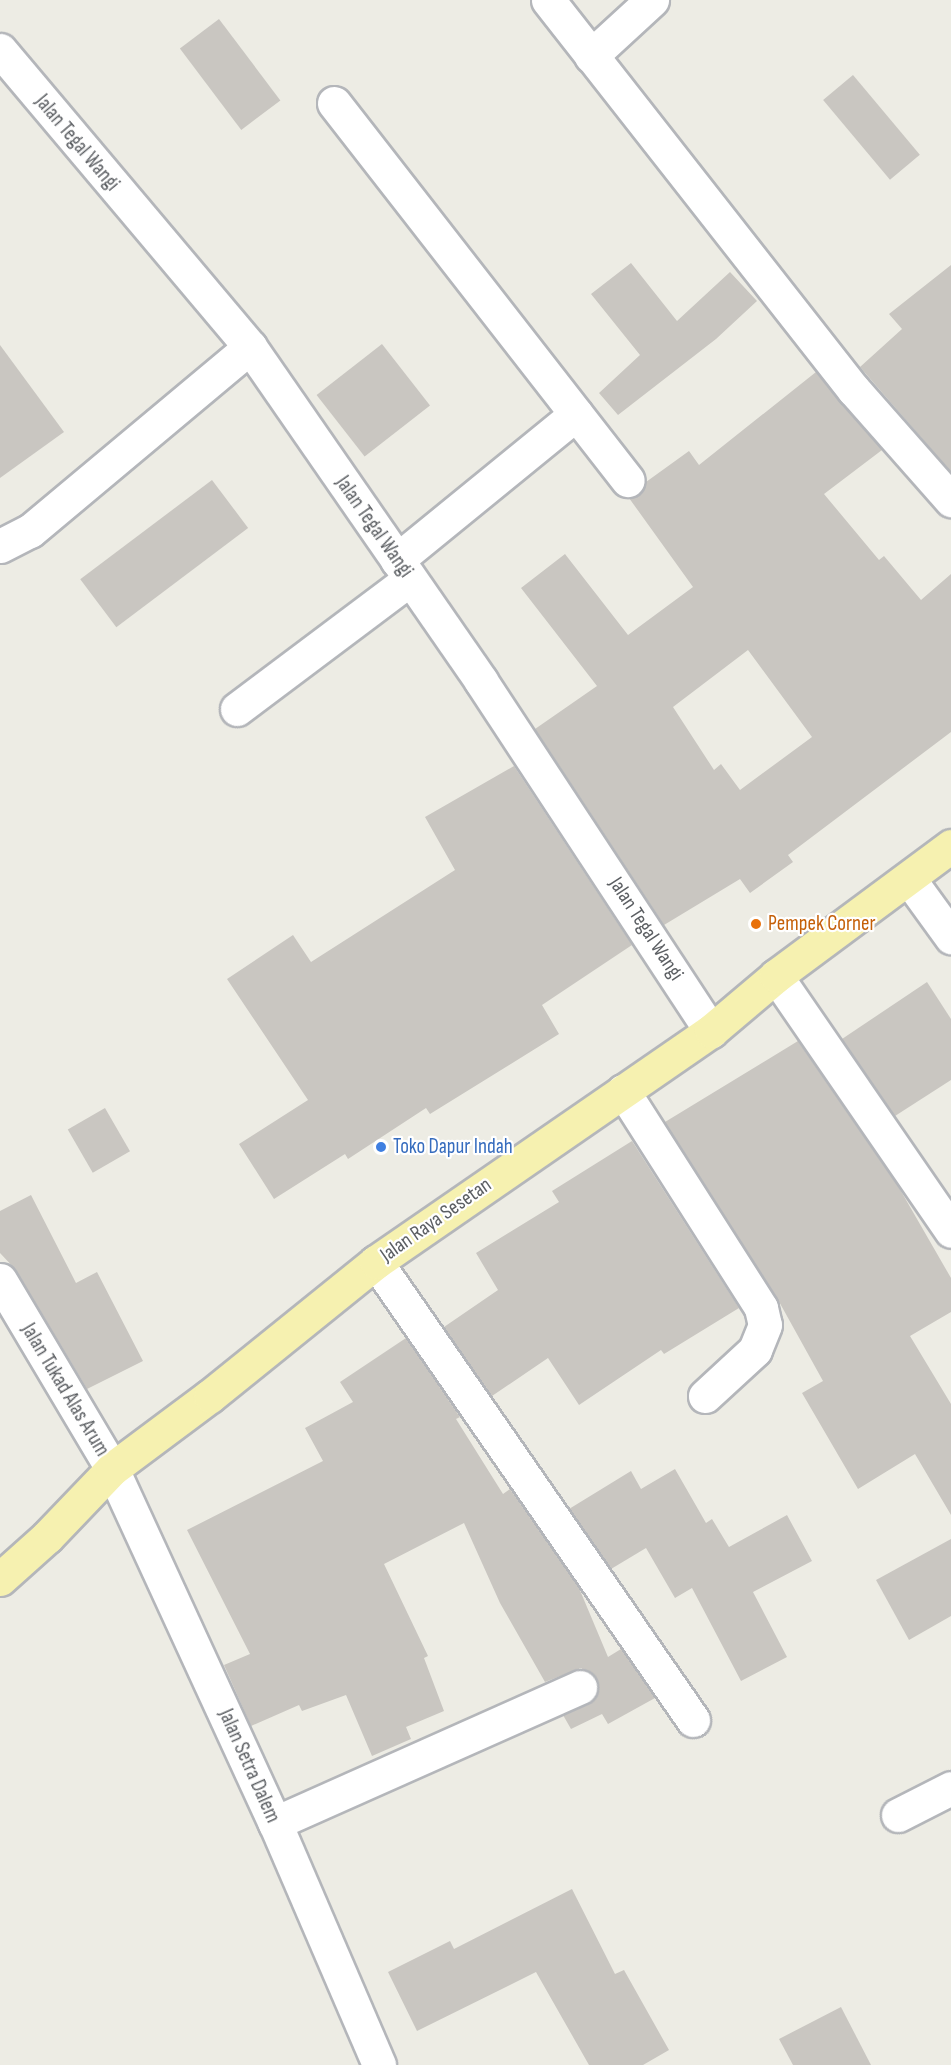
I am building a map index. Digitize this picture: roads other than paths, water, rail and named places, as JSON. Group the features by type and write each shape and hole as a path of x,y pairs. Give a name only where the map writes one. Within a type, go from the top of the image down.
{"main road":[{"name":"Jalan Raya Sesetan","path":"0,1579 47,1537 112,1469 210,1396 376,1262 711,1031 776,976 951,846"}],"street":[{"path":"548,0 854,390 951,500"},
{"path":"591,56 652,0"},
{"name":"Jalan Tegal Wangi","path":"0,50 250,347 627,898 711,1031"},
{"path":"334,103 628,480"},
{"path":"0,546 30,531 250,347"},
{"path":"237,709 404,570 576,414"},
{"path":"909,879 951,937"},
{"path":"776,976 951,1231"},
{"path":"623,1091 761,1308 765,1325 754,1350 705,1396"},
{"path":"376,1262 693,1720"},
{"name":"Jalan Tukad Alas Arum","path":"0,1280 112,1469"},
{"name":"Jalan Setra Dalem","path":"112,1469 275,1823 379,2065"},
{"path":"275,1823 580,1687"},
{"path":"898,1815 951,1788"}],"place":[{"name":"Pempek Corner","path":"756,924"},
{"name":"Toko Dapur Indah","path":"381,1147"}]}
